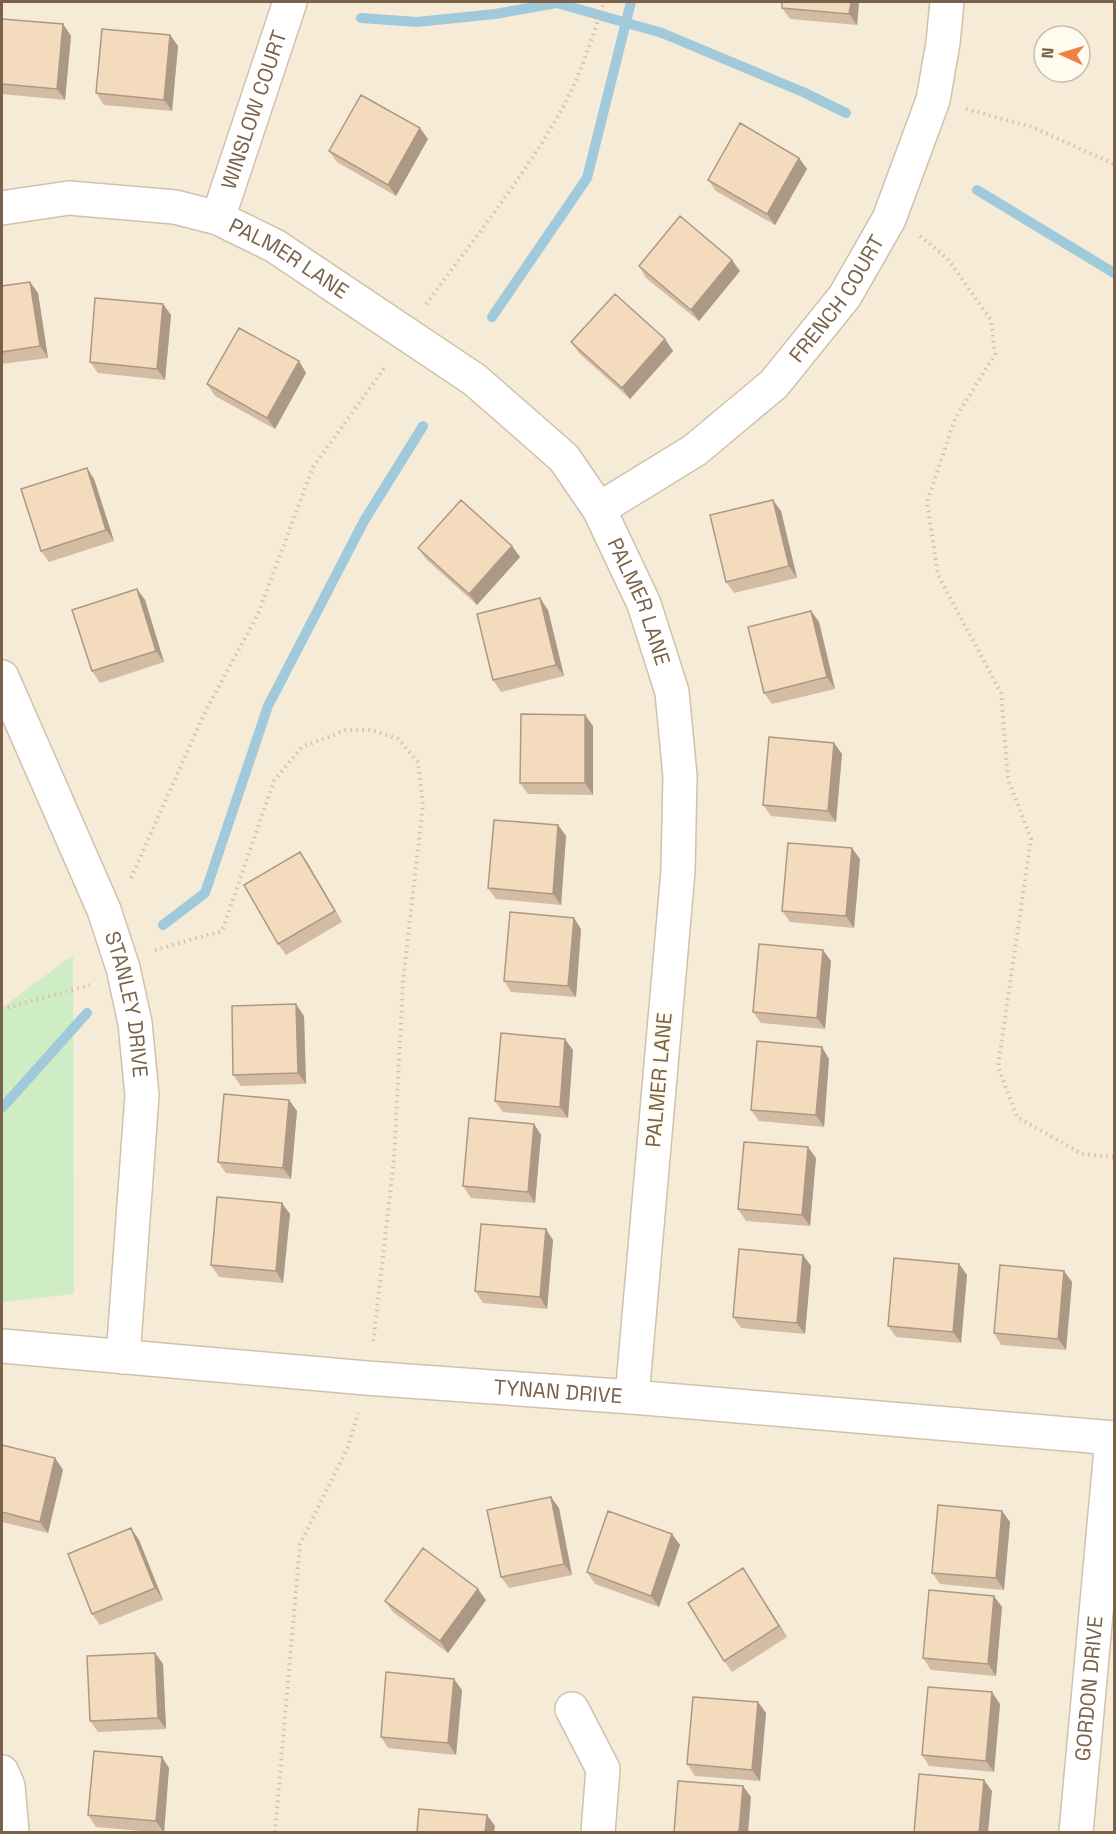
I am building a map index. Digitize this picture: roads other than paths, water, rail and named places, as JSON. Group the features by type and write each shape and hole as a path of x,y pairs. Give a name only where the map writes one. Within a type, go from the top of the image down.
{"street":[{"name":"WINSLOW COURT","path":"218,218 290,2"},
{"name":"FRENCH COURT","path":"599,508 695,450 774,384 845,296 890,219 933,100 943,43 947,2"},
{"name":"PALMER LANE","path":"2,208 69,198 175,207 218,218 275,246 475,380 564,458 599,508 644,603 672,692 680,776 678,871 632,1397"},
{"name":"STANLEY DRIVE","path":"6,696 104,910 123,968 135,1023 142,1095 123,1357"},
{"name":"TYNAN DRIVE","path":"2,1346 366,1378 632,1397 1113,1438"},
{"name":"GORDON DRIVE","path":"1077,1833 1113,1438"},
{"path":"572,1709 603,1769 598,1833"},
{"path":"2,1773 8,1786 12,1833"}],"waterway":[{"path":"492,317 587,178 631,2"},
{"path":"361,18 417,22 495,14 557,3 662,33 803,92 846,113"},
{"path":"977,190 1114,273"},
{"path":"163,925 205,893 268,706 364,521 423,426"},
{"path":"2,1108 87,1013"}]}
